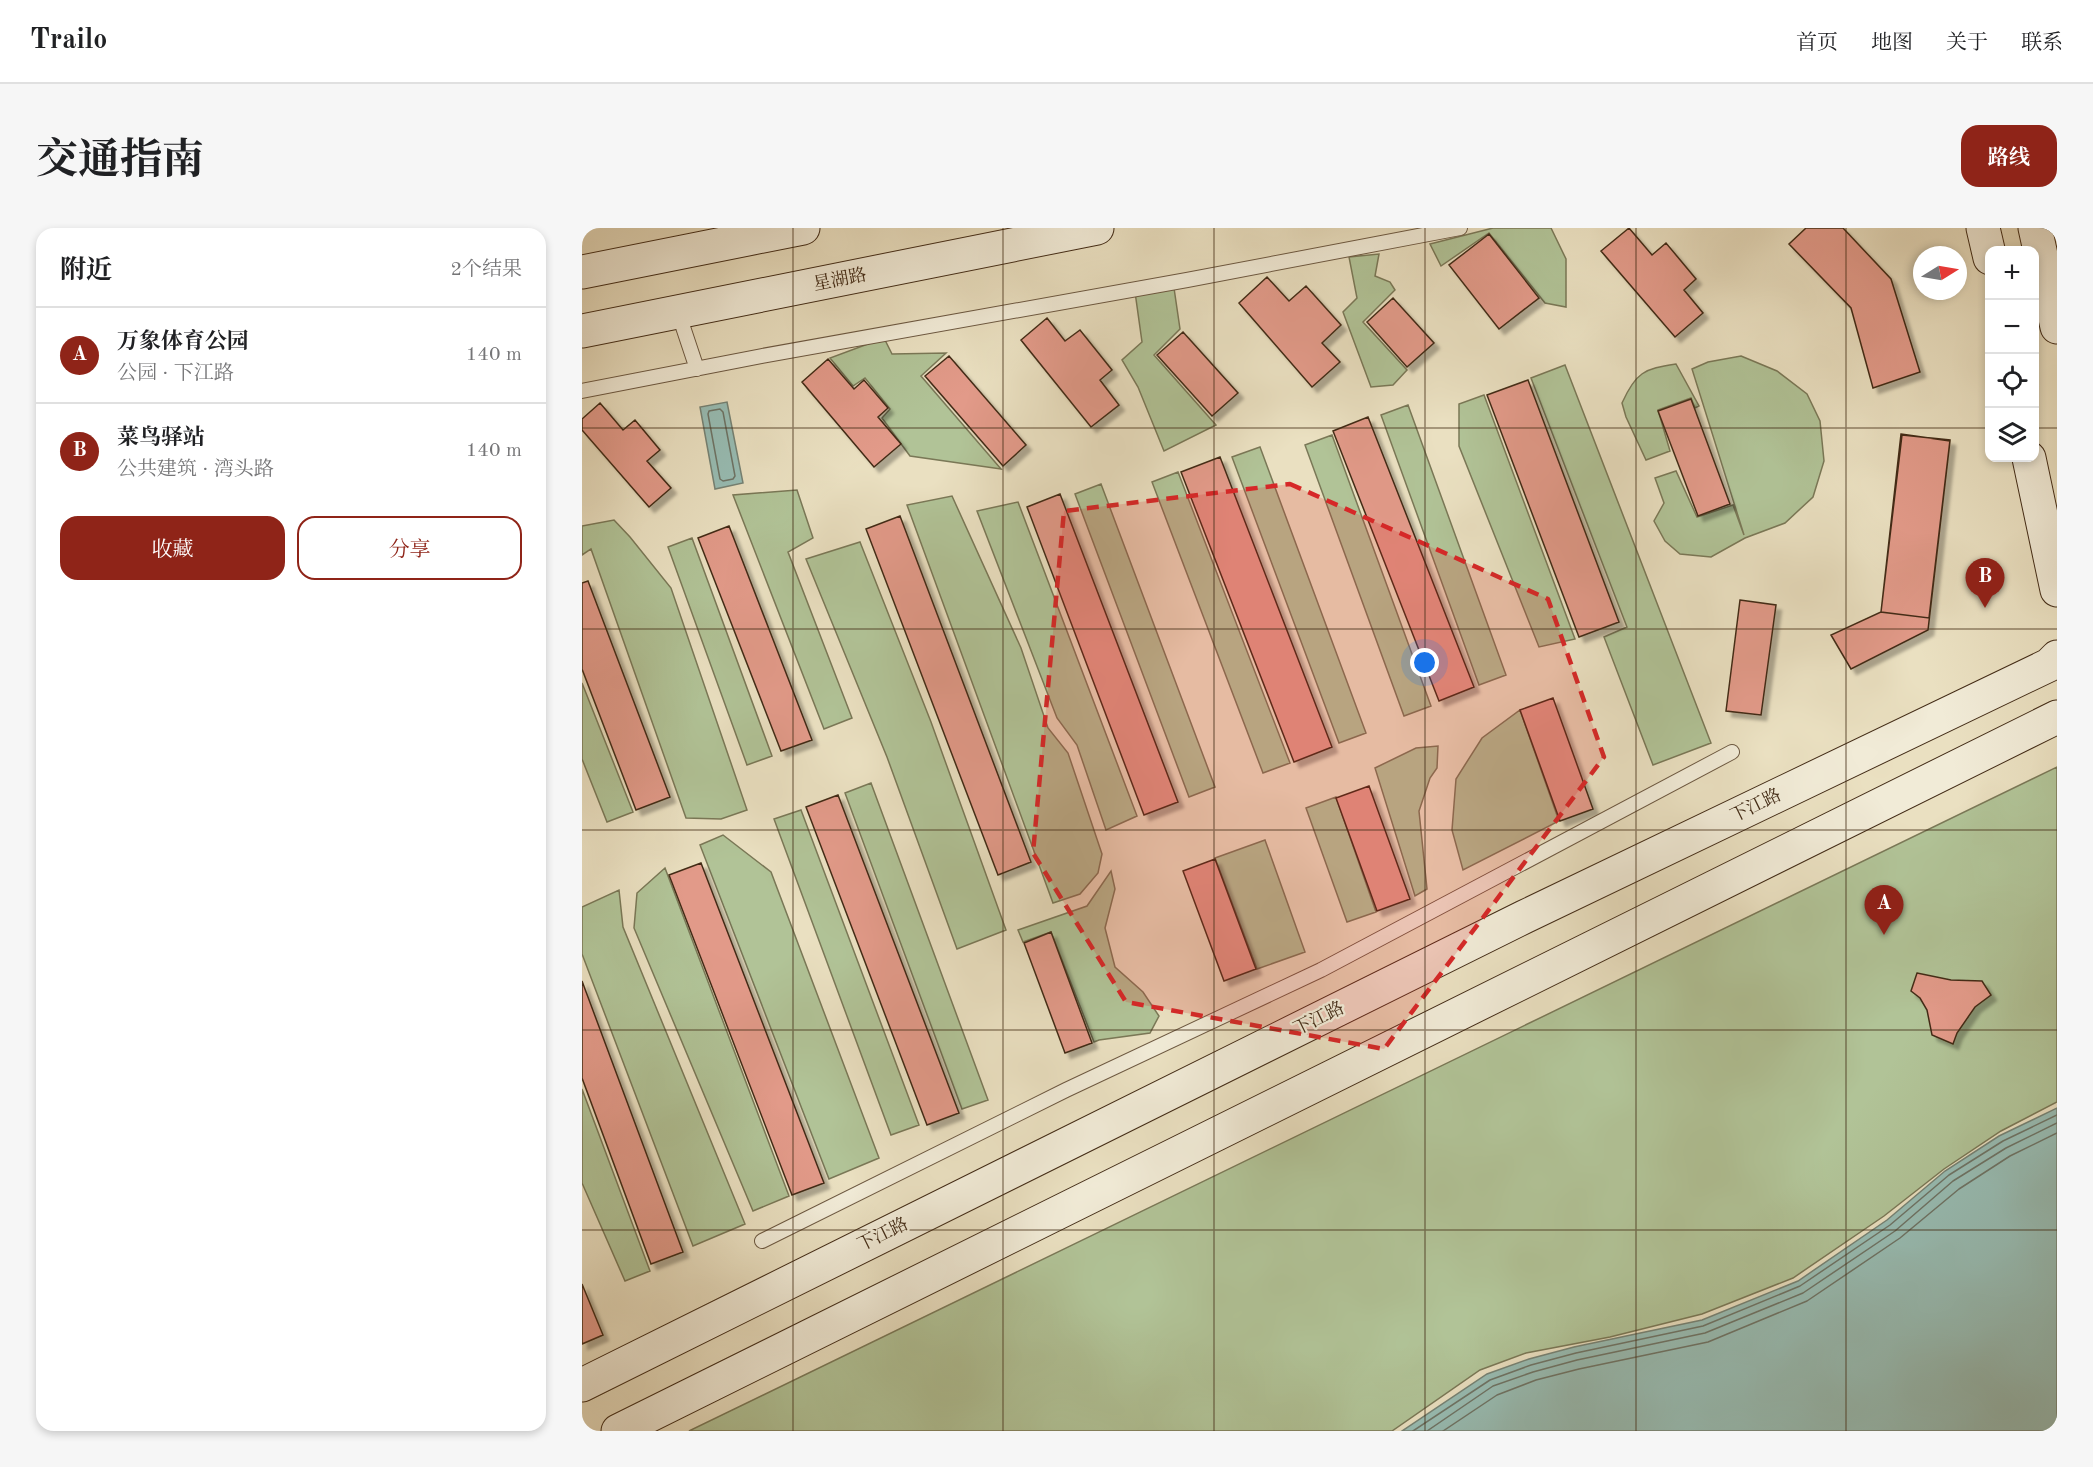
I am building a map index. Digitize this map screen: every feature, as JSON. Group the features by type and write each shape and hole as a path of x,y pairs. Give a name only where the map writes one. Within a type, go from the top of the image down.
{"main road":[{"path":"582,272 803,228"},
{"name":"星湖路","path":"582,331 1097,228"},
{"path":"1983,228 1987,246"},
{"path":"2035,228 2057,327"},
{"path":"2031,462 2057,590"},
{"name":"下江路","path":"582,1385 1514,922 2049,665 2057,657"},
{"path":"618,1431 2057,717"}],"lane":[{"path":"582,392 774,354 1460,228"},
{"path":"678,312 697,369"},
{"path":"762,1241 1077,1085 1321,970 1732,752"}],"highlighted area":[{"path":"1290,484 1548,599 1604,757 1384,1049 1126,1002 1033,853 1064,511"}],"green space":[{"path":"1493,228 1551,228 1566,259 1566,307 1545,303 1489,233 1441,266 1430,244"},
{"path":"1379,254 1375,276 1390,282 1395,290 1363,322 1407,370 1393,385 1371,387 1343,312 1357,298 1349,257"},
{"path":"1174,288 1180,329 1154,355 1216,425 1164,451 1138,387 1122,360 1142,342 1135,292"},
{"path":"884,338 892,354 946,353 921,376 1001,469 910,456 882,418 890,409 865,378 853,386 830,358"},
{"path":"1741,356 1777,371 1807,394 1820,421 1824,461 1813,497 1785,523 1745,538 1711,557 1680,554 1665,541 1654,521 1664,503 1655,478 1676,471 1697,517 1733,505 1744,535 1692,369 1708,362"},
{"path":"1676,364 1699,406 1695,408 1691,398 1658,410 1670,451 1646,460 1622,403 1632,385 1642,374 1649,370"},
{"path":"1565,365 1711,743 1653,765 1604,637 1627,627 1531,378"},
{"path":"1484,395 1575,639 1539,647 1459,446 1459,404"},
{"path":"1408,405 1506,675 1479,685 1381,415"},
{"path":"1332,435 1431,706 1404,716 1305,445"},
{"path":"1260,447 1366,733 1339,743 1232,457"},
{"path":"1178,472 1290,763 1263,773 1152,482"},
{"path":"1101,484 1215,787 1189,797 1075,494"},
{"path":"797,490 813,538 788,552 852,718 824,729 733,495"},
{"path":"952,496 1021,648 1048,728 1068,753 1102,854 1098,873 1080,894 1053,903 907,505"},
{"path":"1018,502 1137,816 1106,830 1077,745 1057,718 977,511"},
{"path":"614,520 671,588 747,810 721,819 686,818 591,549 582,555 582,526"},
{"path":"692,538 772,756 747,765 668,547"},
{"path":"860,542 931,722 1006,930 957,949 887,757 806,559"},
{"path":"582,683 633,812 607,822 582,759"},
{"path":"1520,710 1559,821 1463,870 1452,830 1456,779 1482,738"},
{"path":"1438,746 1437,768 1430,778 1419,811 1427,889 1415,896 1375,768 1416,748"},
{"path":"2057,767 2057,1102 2001,1131 1944,1169 1884,1216 1793,1278 1702,1314 1610,1337 1526,1353 1480,1370 1392,1431 689,1431"},
{"path":"871,783 988,1100 962,1109 845,793"},
{"path":"1336,797 1376,912 1347,922 1306,808"},
{"path":"801,810 919,1125 891,1135 774,819"},
{"path":"723,835 771,872 879,1158 829,1179 700,845"},
{"path":"1265,840 1305,952 1257,969 1215,858"},
{"path":"665,868 789,1196 753,1211 634,928 637,893"},
{"path":"1111,871 1115,889 1105,928 1115,967 1143,992 1159,1016 1150,1033 1094,1042 1051,932 1023,942 1018,930 1087,906"},
{"path":"619,890 623,927 745,1224 693,1246 582,954 582,907"},
{"path":"582,1089 650,1271 625,1281 582,1183"}],"water":[{"path":"727,402 743,483 715,489 700,407"},
{"path":"2057,1108 2057,1431 1402,1431 1487,1374 1529,1359 1574,1347 1702,1320 1798,1281 1887,1220 1945,1171 1999,1136"}],"building":[{"path":"1629,228 1652,255 1666,243 1696,279 1684,290 1703,313 1675,337 1601,251"},
{"path":"1806,228 1843,228 1891,279 1920,372 1873,388 1851,308 1789,244"},
{"path":"1489,234 1539,298 1499,329 1449,265"},
{"path":"1267,277 1289,301 1306,286 1341,325 1322,343 1340,362 1312,387 1239,303"},
{"path":"1393,298 1434,343 1407,367 1367,322"},
{"path":"1047,318 1065,341 1080,330 1112,370 1100,380 1119,405 1091,427 1021,340"},
{"path":"1183,332 1238,393 1212,416 1157,355"},
{"path":"949,356 1026,445 1003,466 925,376"},
{"path":"828,359 854,389 864,380 888,408 878,417 901,444 874,467 802,382"},
{"path":"1528,380 1619,622 1579,637 1487,395"},
{"path":"1691,399 1730,504 1698,516 1658,411"},
{"path":"600,403 623,430 635,420 660,450 647,461 671,488 649,507 582,430 582,419"},
{"path":"1368,417 1474,687 1439,701 1333,431"},
{"path":"1901,434 1950,441 1928,630 1851,669 1831,635 1881,612"},
{"path":"1902,435 1950,440 1929,618 1881,612"},
{"path":"1220,457 1332,747 1294,762 1181,472"},
{"path":"1060,494 1178,802 1144,815 1027,507"},
{"path":"900,516 1031,862 998,875 866,529"},
{"path":"729,526 812,740 781,751 698,538"},
{"path":"588,581 670,797 636,810 582,669 582,583"},
{"path":"1740,600 1776,605 1761,715 1726,711"},
{"path":"1553,698 1593,809 1560,821 1520,710"},
{"path":"1369,786 1410,899 1377,911 1336,798"},
{"path":"838,795 959,1113 927,1125 806,807"},
{"path":"1215,859 1256,969 1224,981 1183,871"},
{"path":"701,863 824,1183 792,1195 669,875"},
{"path":"1051,932 1092,1043 1065,1053 1024,943"},
{"path":"1917,973 1951,980 1982,981 1991,995 1975,1007 1957,1033 1953,1044 1932,1035 1927,1010 1920,998 1911,991"},
{"path":"582,981 683,1252 651,1264 582,1078"},
{"path":"582,1284 603,1335 582,1344"}],"place":[{"name":"菜鸟驿站","path":"1985,608"},
{"name":"万象体育公园","path":"1884,935"}]}
